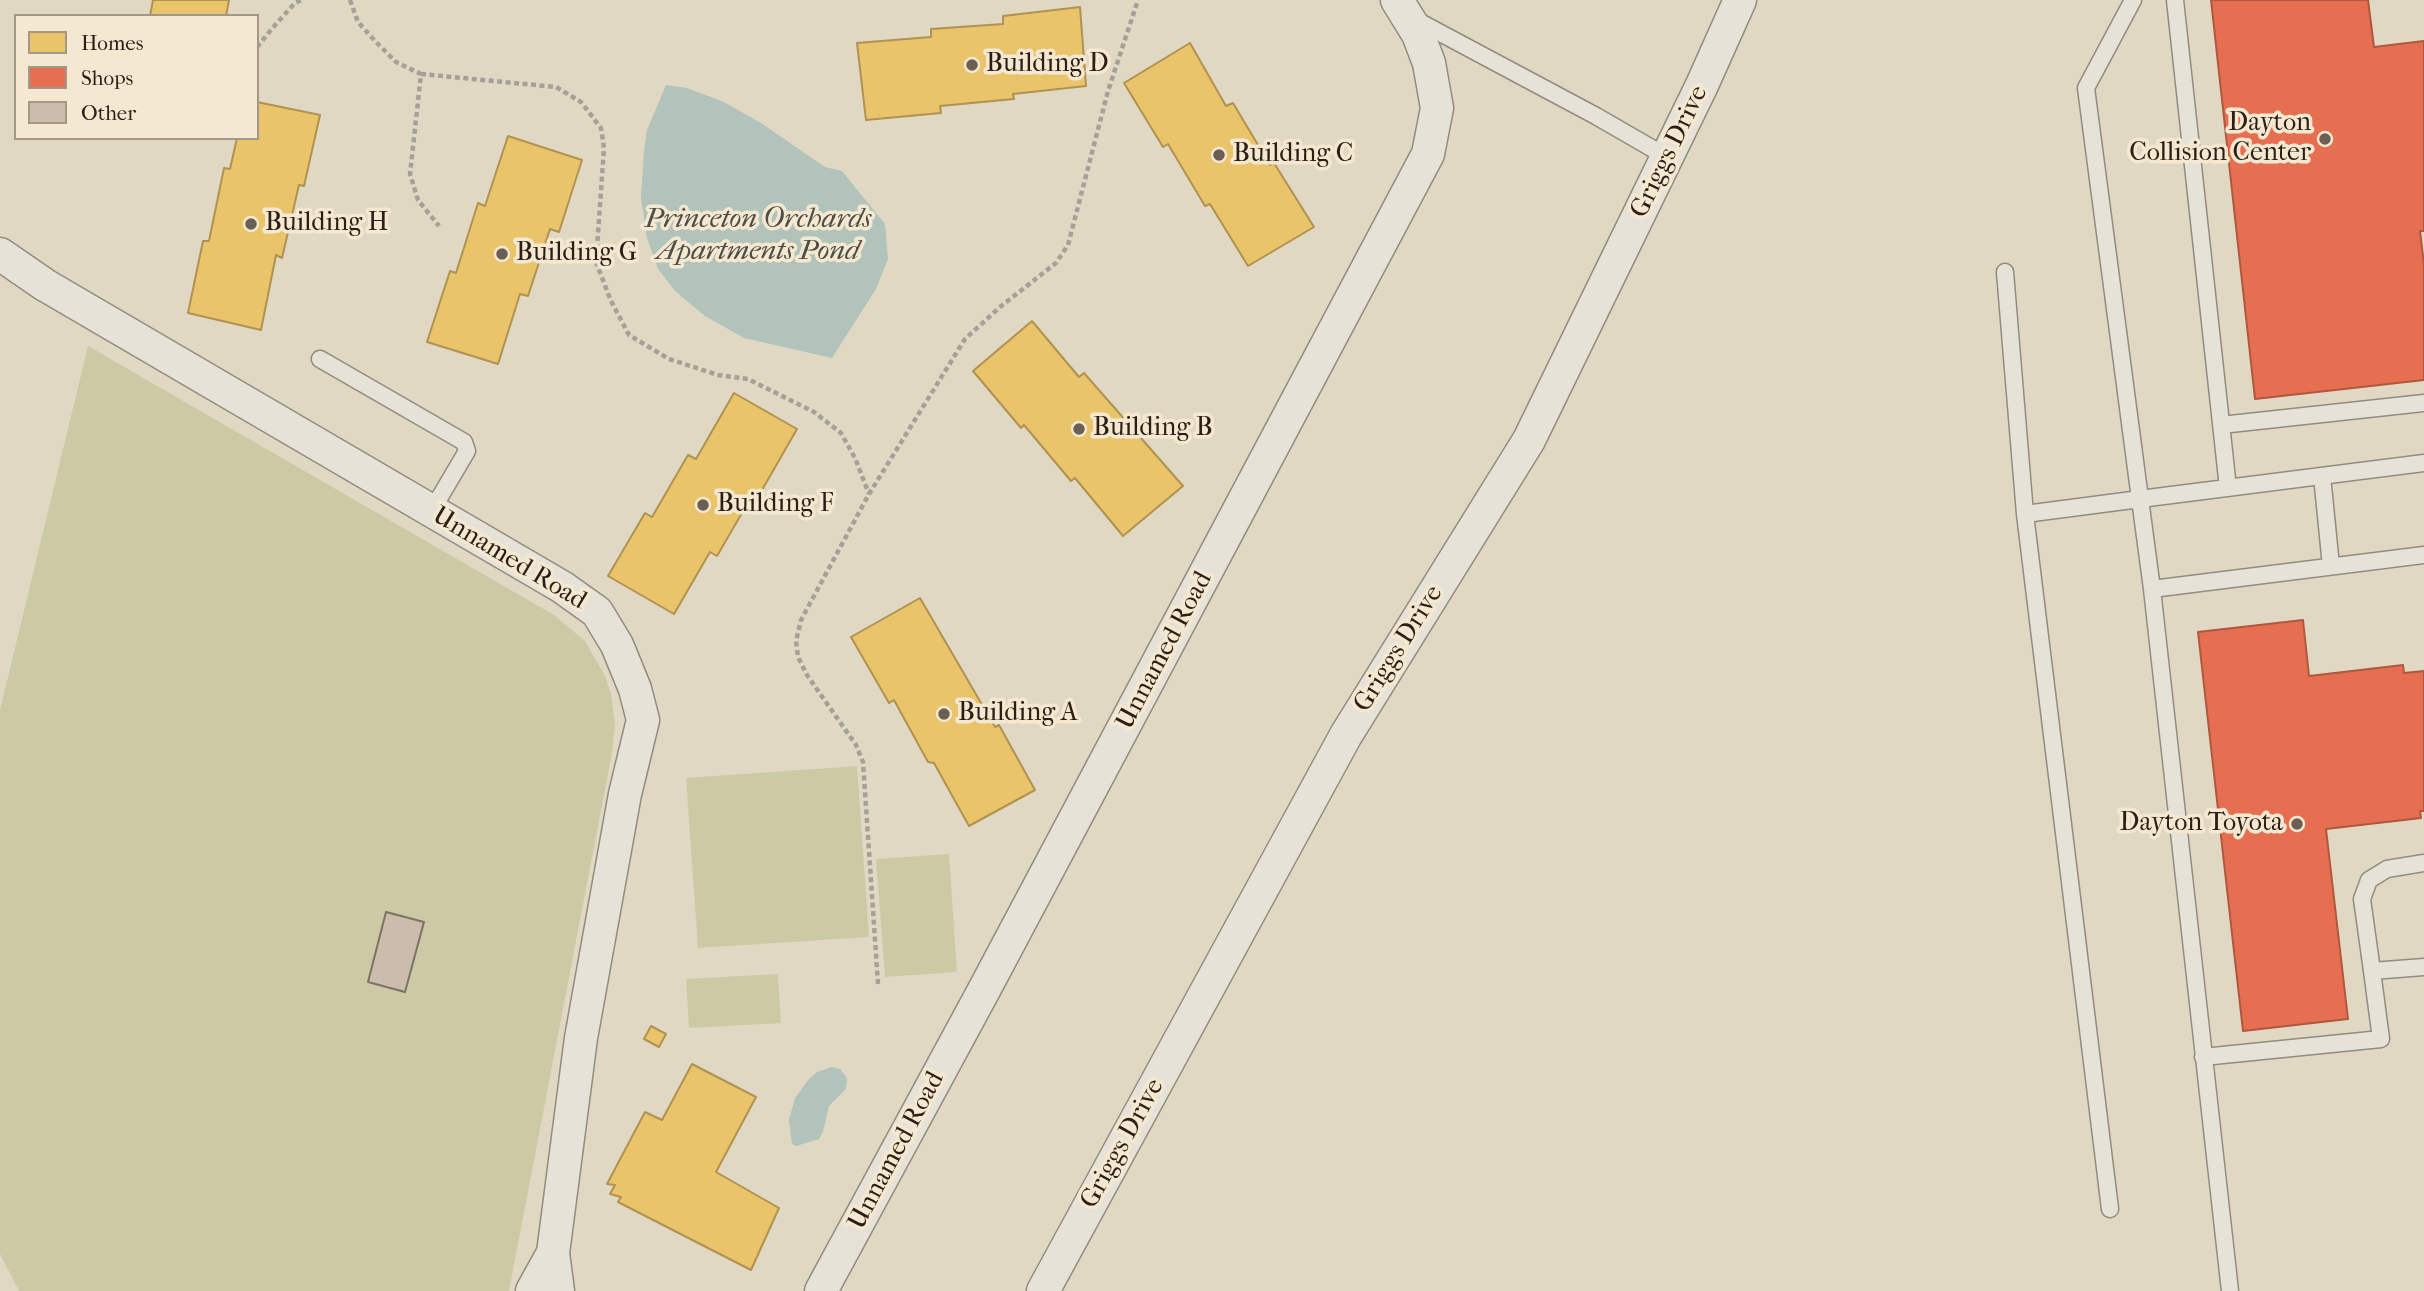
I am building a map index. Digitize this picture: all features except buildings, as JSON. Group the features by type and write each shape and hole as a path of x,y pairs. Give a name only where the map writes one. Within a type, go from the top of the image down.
{"street":[{"name":"Griggs Drive","path":"1043,1291 1346,735 1529,440 1667,158 1740,0"},
{"name":"Unnamed Road","path":"821,1291 991,978 1428,154 1437,108 1429,62 1418,34 1402,8"},
{"name":"Unnamed Road","path":"0,254 45,285 543,576 597,612 617,645 635,689 643,720 625,794 581,1038 553,1253 558,1291"},
{"name":"Unnamed Road","path":"532,1291 553,1253"}],"lane":[{"path":"2133,0 2085,88 2152,589 2230,1291"},
{"path":"2175,0 2228,488"},
{"path":"1402,8 1667,158"},
{"path":"2005,272 2025,514 2110,1209"},
{"path":"320,359 464,442 467,451 431,512"},
{"path":"2221,425 2424,404"},
{"path":"2025,514 2424,463"},
{"path":"2322,476 2332,566"},
{"path":"2152,589 2424,555"},
{"path":"2203,1057 2381,1039 2362,899 2369,880 2387,869 2424,863"},
{"path":"2372,971 2424,967"}],"path":[{"path":"259,45 295,3 302,0"},
{"path":"350,0 358,22 375,41 396,62 421,74 556,88 582,102 601,128 604,148 596,262 611,301 629,335 669,359 718,375 748,379 814,412 841,433 855,458 869,494"},
{"path":"878,984 863,762 856,745 798,657 796,641 801,620 869,494 965,339 1000,307 1056,263 1068,245 1108,91 1138,0"},
{"path":"421,74 410,174 418,201 439,226"}],"shaded area":[{"path":"88,346 554,615 584,640 605,676 611,694 615,725 612,753 509,1291 19,1291 0,1254 0,710"},
{"path":"857,766 869,937 698,948 686,778"},
{"path":"949,854 957,972 885,977 876,859"},
{"path":"778,974 781,1023 689,1028 686,979"}],"water":[{"name":"Princeton Orchards Apartments Pond","path":"666,85 687,88 724,102 761,123 825,167 842,171 885,224 888,259 876,289 832,358 744,338 705,316 675,291 658,269 647,238 641,198 647,130"},
{"path":"832,1067 840,1069 847,1078 846,1089 829,1106 819,1139 796,1146 792,1144 789,1120 795,1098 817,1072"}],"place":[{"name":"Building D","path":"972,65"},
{"name":"Dayton Collision Center","path":"2325,139"},
{"name":"Building C","path":"1219,155"},
{"name":"Building H","path":"251,224"},
{"name":"Building G","path":"502,254"},
{"name":"Building B","path":"1079,429"},
{"name":"Building F","path":"703,505"},
{"name":"Building A","path":"944,714"},
{"name":"Dayton Toyota","path":"2297,824"}]}
